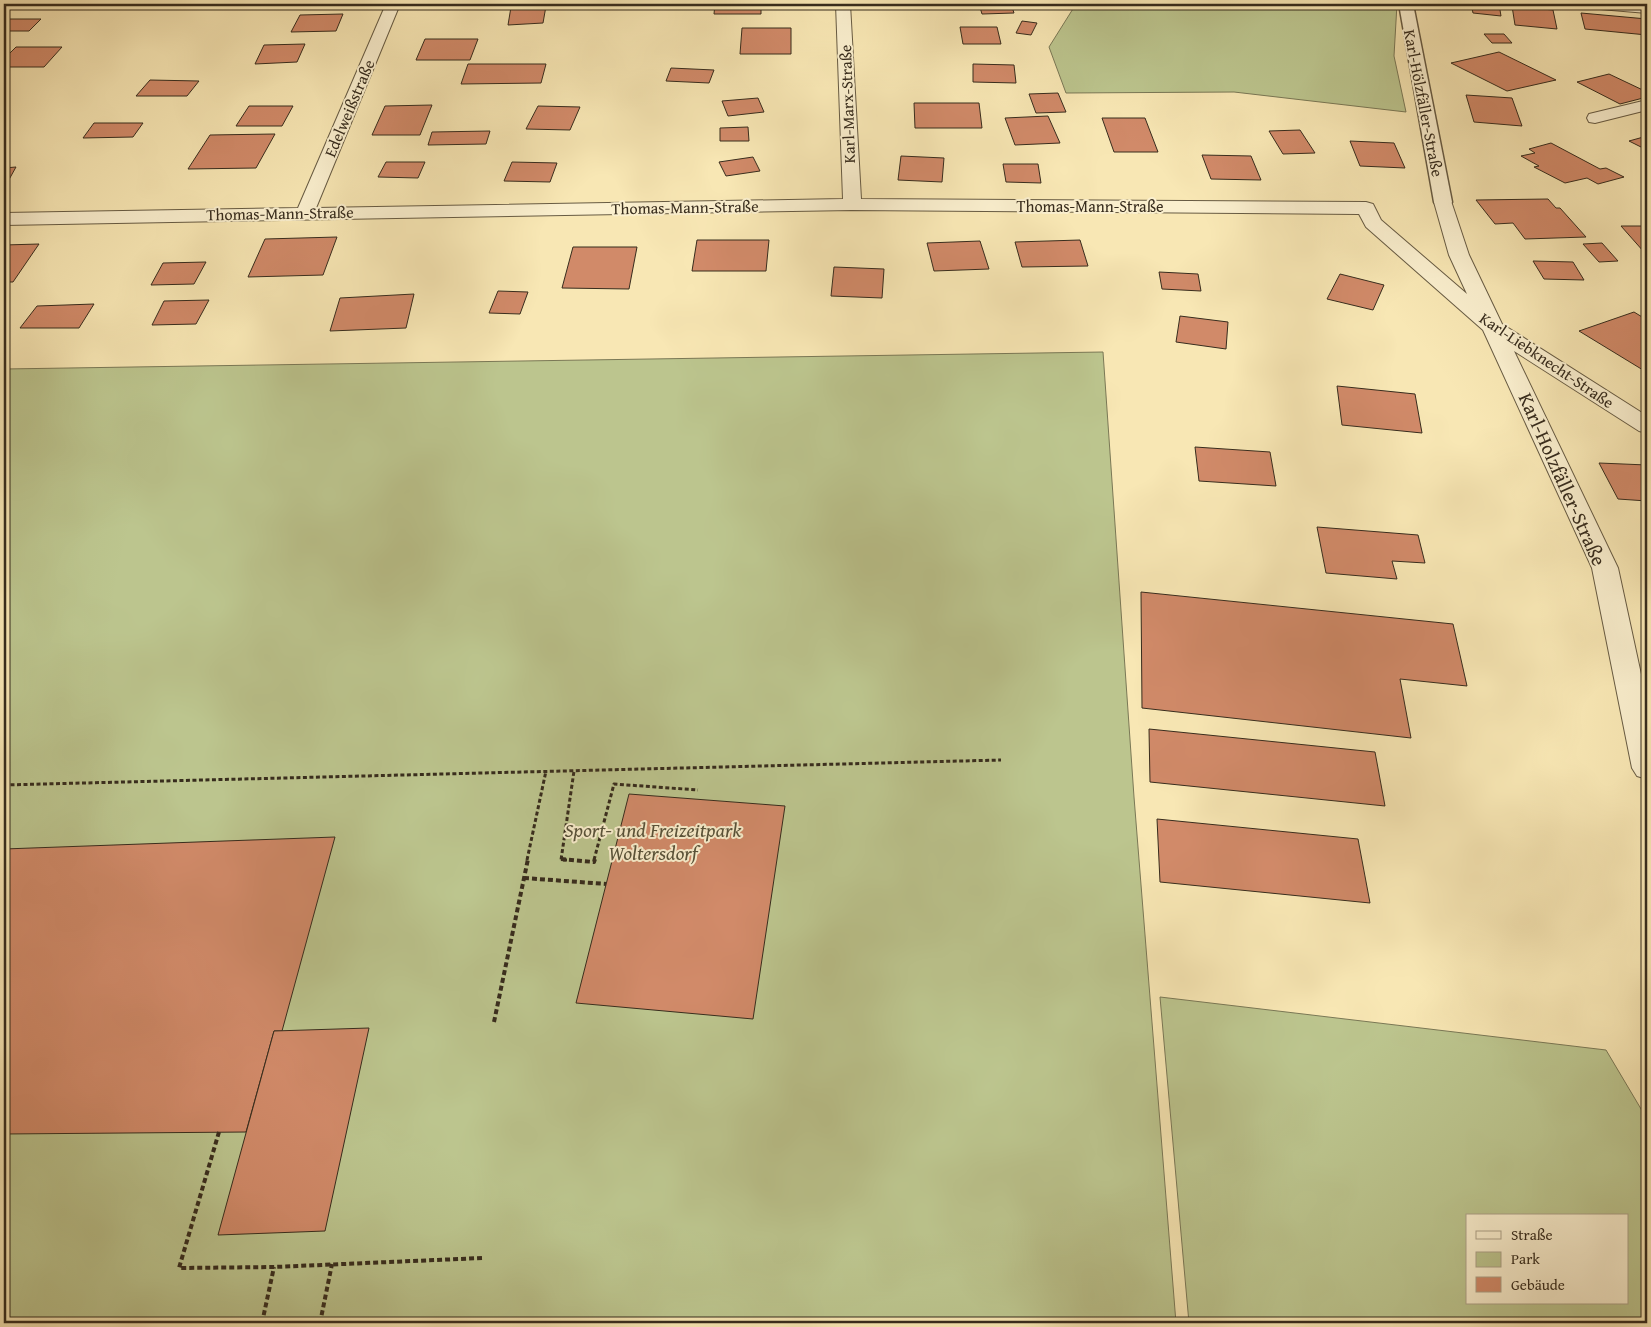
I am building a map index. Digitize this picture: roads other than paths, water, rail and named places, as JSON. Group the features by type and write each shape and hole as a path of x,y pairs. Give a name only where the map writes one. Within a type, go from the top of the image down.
{"street":[{"name":"Edelweißstraße","path":"305,213 393,4"},
{"name":"Karl-Marx-Straße","path":"843,4 852,204"},
{"path":"1588,4 1647,10"},
{"path":"1595,118 1647,105"},
{"name":"Karl-Holzfäller-Straße","path":"1443,202 1459,255 1605,568 1647,768"},
{"name":"Thomas-Mann-Straße","path":"4,218 852,204 1366,208"},
{"name":"Karl-Liebknecht-Straße","path":"1366,208 1373,223 1495,329 1647,426"}],"lane":[{"name":"Karl-Hölzfäller-Straße","path":"1406,4 1443,202"}],"park label":[{"name":"Sport- und Freizeitpark Woltersdorf","path":"653,840"}]}
